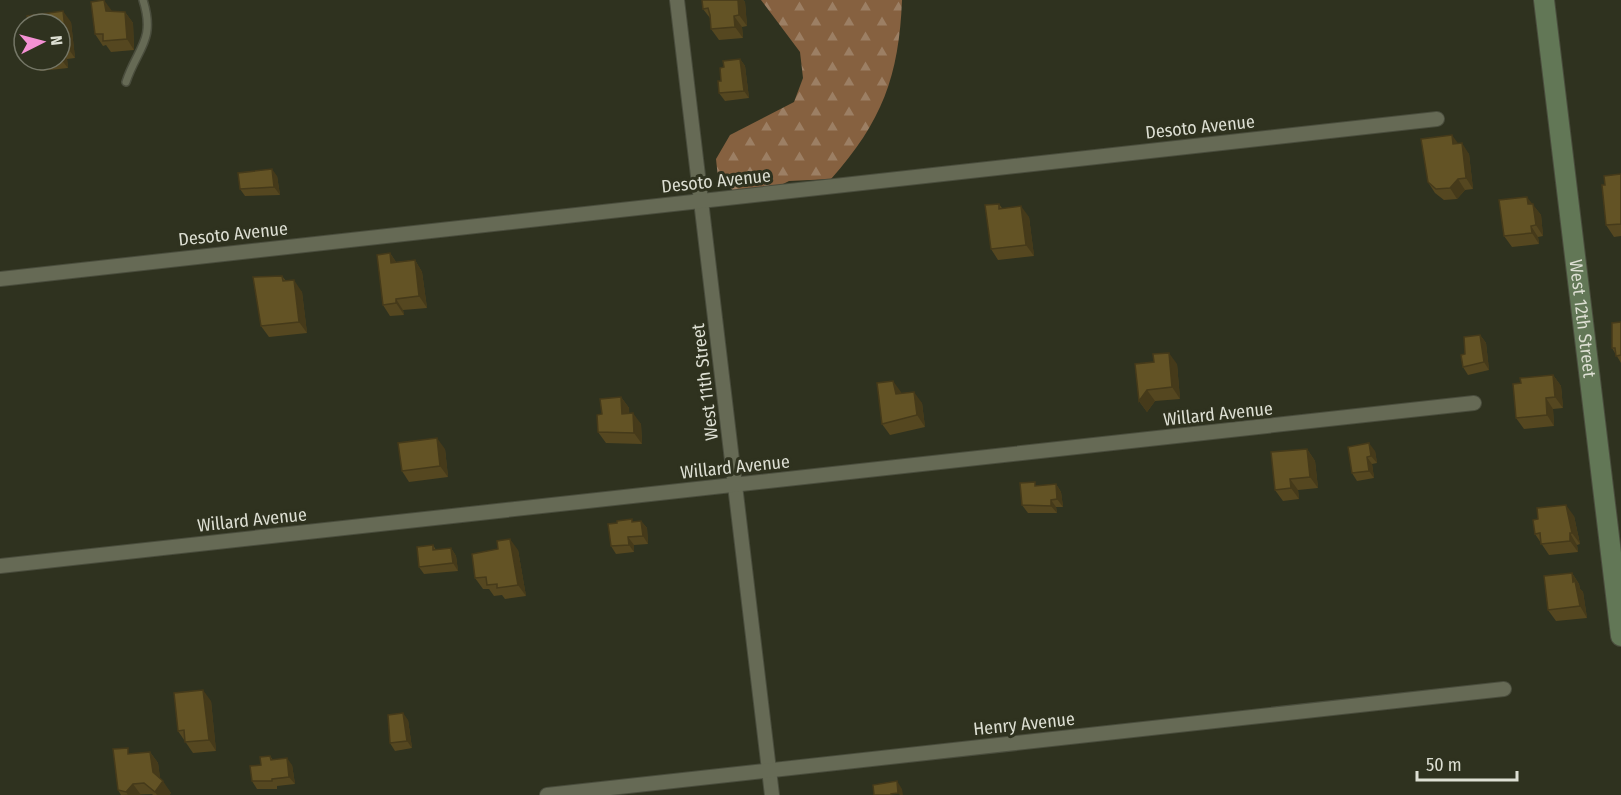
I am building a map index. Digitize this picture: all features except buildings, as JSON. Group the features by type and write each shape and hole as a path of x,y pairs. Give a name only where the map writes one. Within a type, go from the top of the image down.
{"street":[{"name":"West 11th Street","path":"677,0 772,795"},
{"name":"West 12th Street","path":"1544,0 1621,636"},
{"name":"Desoto Avenue","path":"0,279 1437,119"},
{"name":"Willard Avenue","path":"0,566 1474,403"},
{"name":"Henry Avenue","path":"547,795 1504,689"}],"lane":[{"path":"126,82 130,68 144,46 147,32 143,0"}],"green space":[{"path":"761,0 902,0 897,52 885,97 875,117 849,158 831,179 789,181 775,188 735,192 718,178 716,159 730,135 794,102 803,78 800,52"}]}
